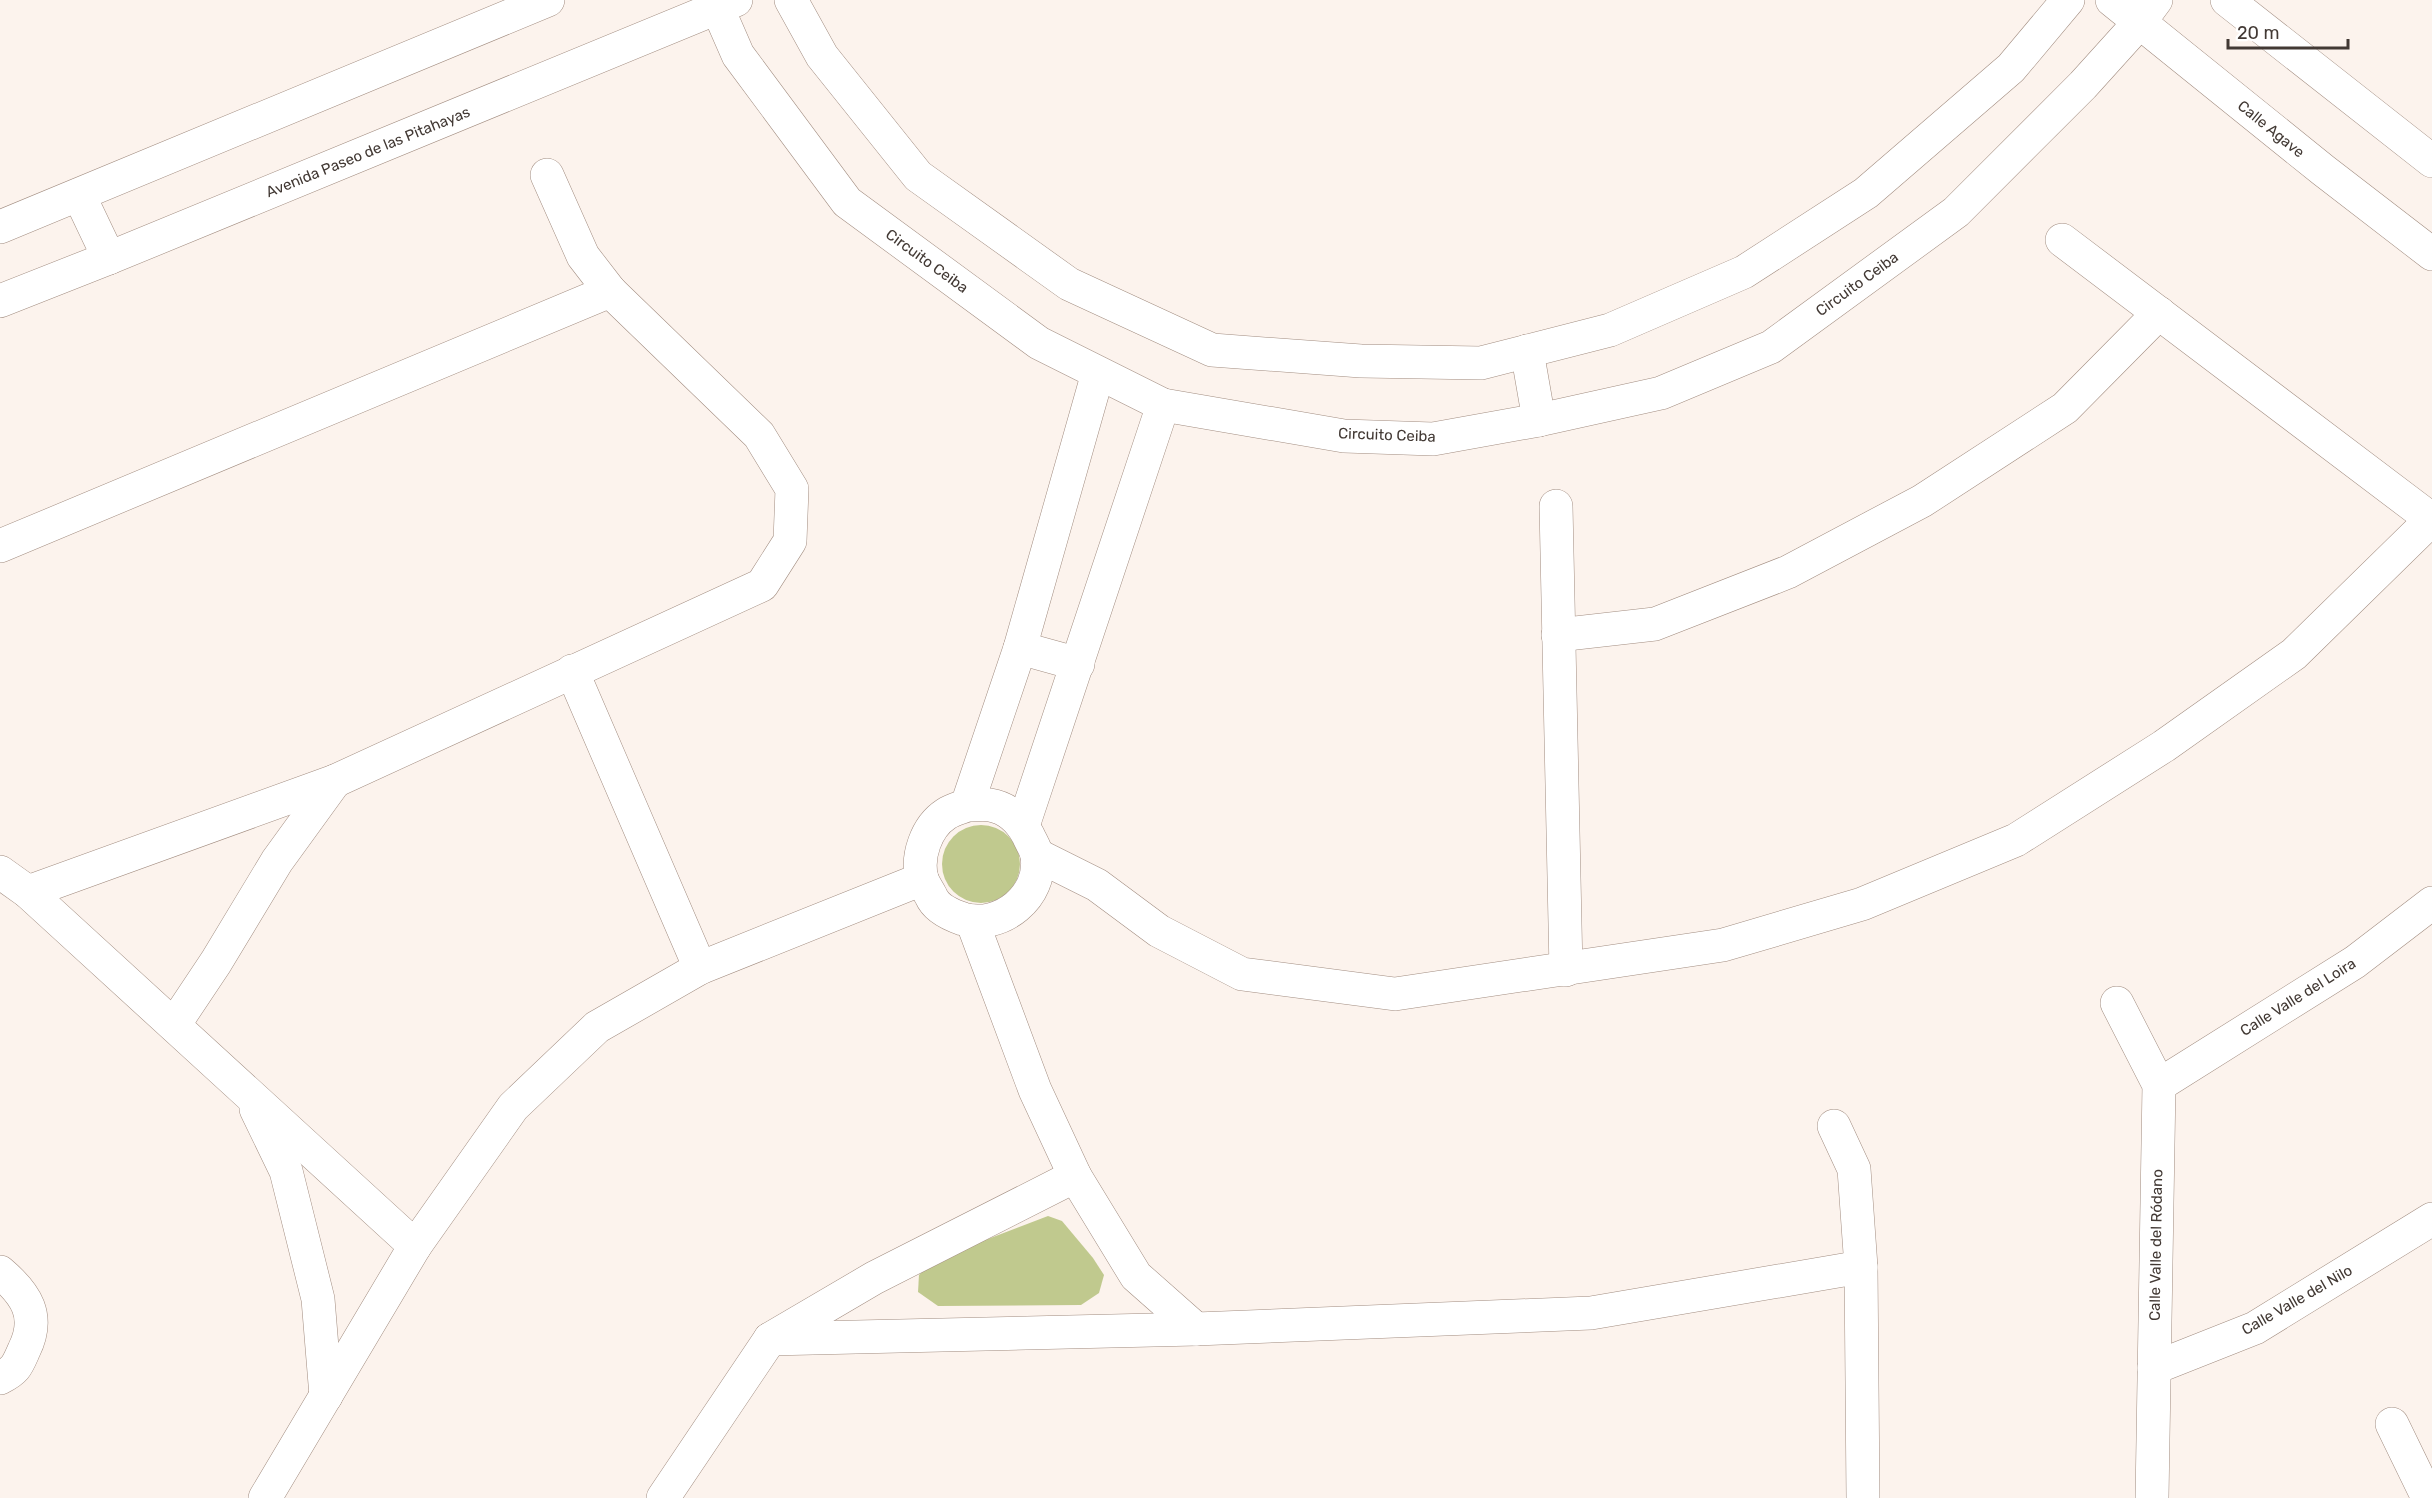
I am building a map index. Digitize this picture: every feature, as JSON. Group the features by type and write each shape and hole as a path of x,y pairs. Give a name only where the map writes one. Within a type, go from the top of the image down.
{"street":[{"path":"0,227 548,0"},
{"path":"791,0 822,56 918,176 1069,284 1212,350 1361,361 1481,363 1610,330 1744,272 1866,194 2011,68 2068,0"},
{"name":"Calle Agave","path":"2112,0 2147,12 2331,177 2432,254"},
{"path":"2227,0 2432,161"},
{"name":"Circuito Ceiba","path":"722,3 738,55 847,202 1038,342 1163,405 1344,436 1433,439 1539,420 1661,393 1771,347 1956,212 2083,84 2147,12"},
{"name":"Avenida Paseo de las Pitahayas","path":"0,301 109,258 722,3"},
{"path":"28,892 335,781 762,585 790,541 792,489 759,435 610,291 583,256 547,175"},
{"path":"80,195 109,258"},
{"path":"1163,405 1078,664 1030,840 1036,876 1028,896 1013,911 993,920 972,921 951,915 933,900 922,879 921,855 929,832 945,814 967,805 991,805 1013,814 1030,840 1097,885 1159,931 1242,974 1395,994 1723,945 1862,904 2016,840 2164,746 2294,654 2432,519 2062,240"},
{"path":"0,546 610,291"},
{"path":"1558,635 1655,624 1788,572 1912,507 2065,408 2159,313"},
{"path":"1527,351 1539,420"},
{"path":"967,805 1020,648 1098,373"},
{"path":"1556,506 1566,970"},
{"path":"1020,648 1078,664"},
{"path":"572,671 700,968"},
{"path":"174,1025 216,962 277,861 335,781"},
{"path":"0,872 28,892 415,1246"},
{"path":"265,1498 415,1246 513,1107 597,1027 700,968 922,879"},
{"name":"Calle Valle del Loira","path":"2159,1085 2355,962 2432,903"},
{"path":"972,921 1035,1090 1075,1176 1136,1276 1196,1329"},
{"name":"Calle Valle del Ródano","path":"2117,1003 2159,1085 2152,1498"},
{"path":"248,1094 286,1171 318,1299 326,1396"},
{"path":"1834,1126 1854,1169 1861,1267 1863,1498"},
{"path":"663,1498 770,1339 874,1278 1075,1176"},
{"name":"Calle Valle del Nilo","path":"2154,1368 2255,1328 2432,1219"},
{"path":"770,1339 1196,1329 1591,1313 1861,1267"},
{"path":"0,1272 19,1288 31,1312 30,1337 14,1371 0,1378"},
{"path":"2392,1424 2428,1498"}],"green space":[{"path":"973,825 989,825 1003,831 1014,842 1020,856 1020,872 1014,886 1003,897 989,903 973,903 959,897 948,886 942,872 942,856 948,842 959,831"},
{"path":"1048,1216 1062,1221 1104,1275 1099,1293 1081,1305 938,1306 918,1292 919,1275 933,1260"}]}
